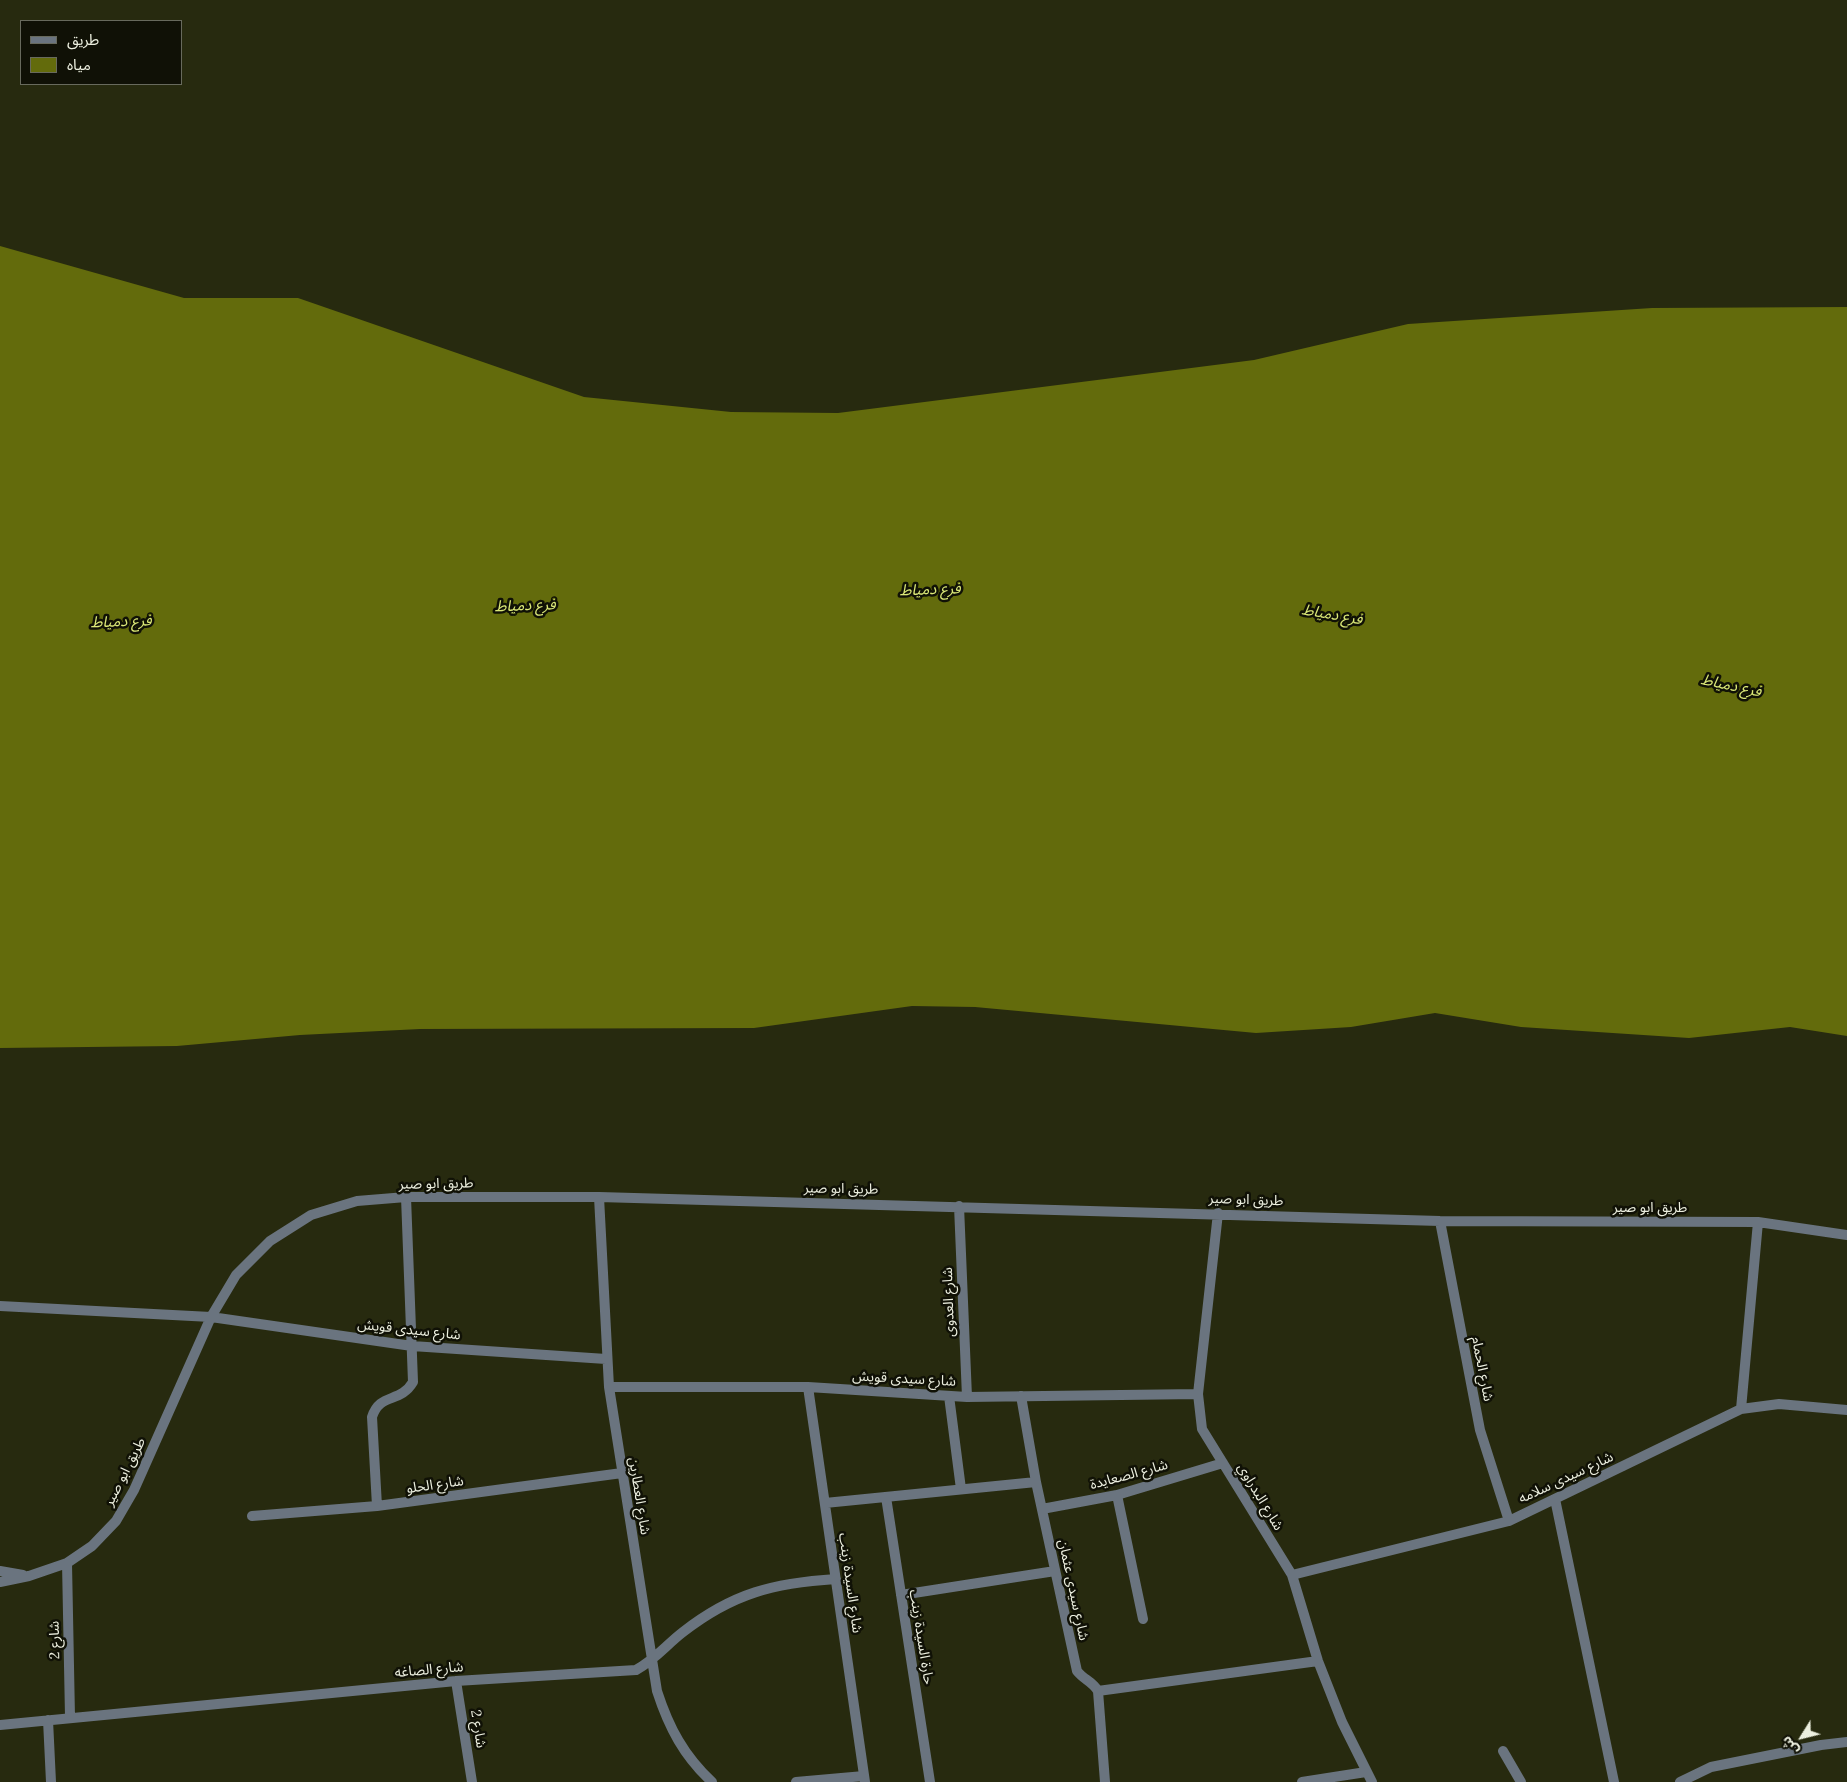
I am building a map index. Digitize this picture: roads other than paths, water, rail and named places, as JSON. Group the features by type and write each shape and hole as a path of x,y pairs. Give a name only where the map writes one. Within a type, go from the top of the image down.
{"street":[{"name":"طريق ابو صير","path":"0,1582 29,1576 67,1563 92,1546 116,1521 134,1490 211,1317 236,1275 270,1241 311,1215 357,1201 406,1197 599,1197 1218,1213 1440,1221 1758,1222 1847,1235"},
{"path":"377,1506 372,1417 375,1408 381,1402 407,1392 413,1382 406,1197"},
{"name":"شارع العطارين","path":"599,1197 606,1360 609,1388 657,1691 666,1719 680,1746 698,1769 712,1782"},
{"name":"شارع العدوى","path":"959,1206 967,1397"},
{"name":"شارع البدراوي","path":"1218,1213 1198,1394 1202,1429 1292,1576 1318,1661 1342,1722 1372,1782"},
{"name":"شارع الحمام","path":"1440,1221 1480,1430 1508,1520"},
{"path":"1741,1409 1758,1222"},
{"name":"شارع سيدى قويش","path":"0,1306 211,1317 412,1346 606,1360"},
{"name":"شارع سيدى قويش","path":"609,1388 808,1387 967,1397 1198,1394"},
{"name":"شارع السيدة زينب","path":"808,1387 865,1779"},
{"path":"949,1396 961,1490"},
{"name":"شارع سيدى عثمان","path":"1021,1396 1036,1482 1077,1671 1083,1678 1093,1683 1098,1691"},
{"name":"شارع سيدى سلامه","path":"1292,1576 1508,1520 1741,1409 1778,1404 1847,1410"},
{"name":"شارع الصعايدة","path":"1042,1509 1117,1495 1223,1463"},
{"name":"شارع الحلو","path":"252,1516 377,1506 622,1473"},
{"path":"825,1503 1036,1482"},
{"path":"1117,1495 1143,1619"},
{"name":"حارة السيدة زينب","path":"886,1497 930,1782"},
{"path":"1555,1498 1614,1782"},
{"name":"شارع 2","path":"67,1563 70,1717"},
{"name":"طريق ابو صير","path":"0,1571 29,1576"},
{"path":"901,1595 1055,1572"},
{"name":"شارع الصاغه","path":"0,1726 70,1717 456,1681 636,1670 652,1661 682,1632 716,1609 754,1591 794,1582 836,1579"},
{"path":"1105,1782 1098,1691 1318,1661"},
{"name":"شارع 2","path":"456,1681 472,1782"},
{"path":"48,1720 51,1782"},
{"path":"1680,1782 1711,1767 1821,1745 1847,1742"},
{"path":"1504,1751 1521,1782"},
{"path":"1302,1782 1366,1772"},
{"path":"796,1782 865,1779"}],"water":[{"name":"فرع دمياط","path":"0,246 184,298 298,298 584,397 731,412 838,413 1254,360 1408,324 1652,308 1847,307 1847,1036 1790,1027 1689,1038 1521,1027 1435,1013 1351,1027 1256,1033 975,1007 912,1006 754,1028 420,1029 300,1035 177,1046 0,1048"}]}
